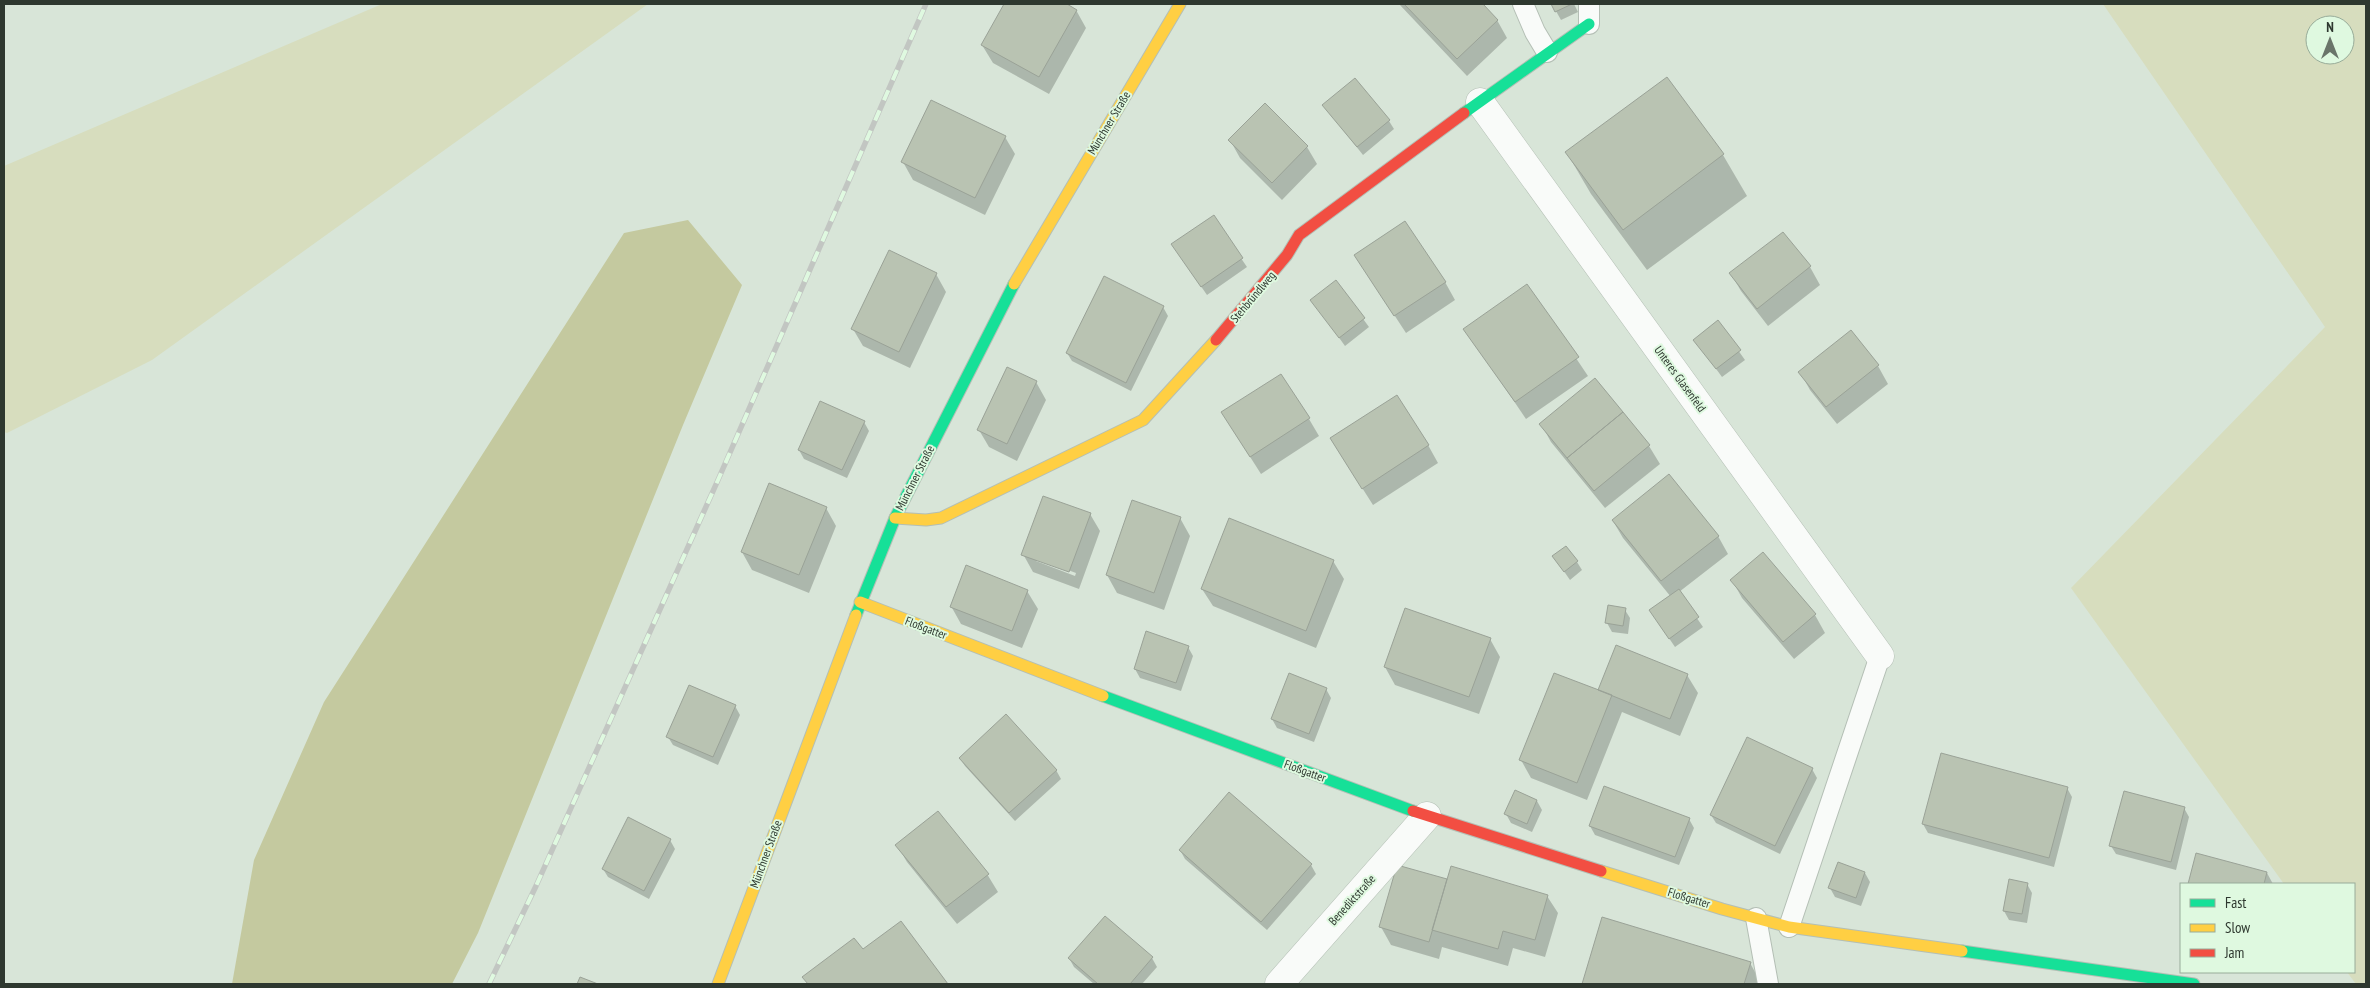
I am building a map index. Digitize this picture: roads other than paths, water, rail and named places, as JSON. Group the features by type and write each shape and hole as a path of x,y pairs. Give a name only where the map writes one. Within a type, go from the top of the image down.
{"street":[{"name":"Münchner Straße","path":"718,984 860,602 895,518 1019,275 1180,4"},
{"name":"Stehbründlweg","path":"895,518 926,520 941,518 1143,420 1226,329 1287,255 1298,235 1547,52 1590,24"},
{"name":"Unteres Glasenfeld","path":"1480,102 1880,656"},
{"name":"Floßgatter","path":"860,602 1099,695 1427,816 1756,918 1789,927 2194,984"},
{"name":"Benediktstraße","path":"1279,984 1427,816"}],"lane":[{"path":"1523,4 1535,32 1547,52"},
{"path":"1589,4 1590,24"},
{"path":"1789,927 1880,656"},
{"path":"1756,918 1768,984"}],"railway":[{"path":"489,984 536,886 718,480 926,4"}]}
